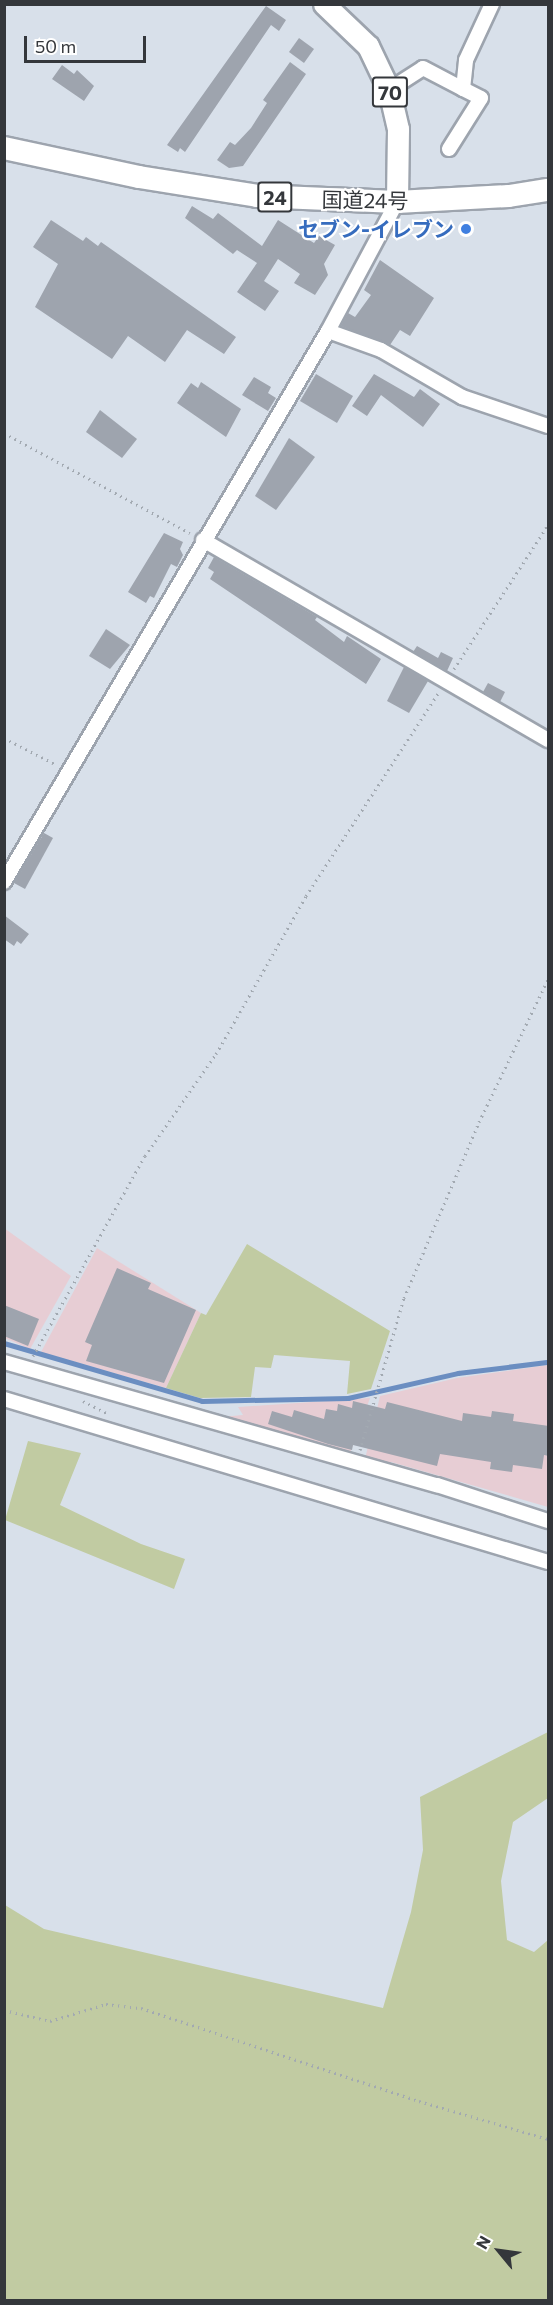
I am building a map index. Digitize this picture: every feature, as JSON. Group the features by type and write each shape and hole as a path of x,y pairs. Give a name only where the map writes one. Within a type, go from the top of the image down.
{"highway":[{"name":"国道24号","path":"4,148 139,177 257,196 397,202 509,196 549,190"}],"main road":[{"name":"70","path":"324,4 368,46 389,90 398,129 397,202"}],"street":[{"path":"463,89 466,60 492,4"},
{"path":"389,90 423,68 481,98 449,149"},
{"path":"4,882 203,540 328,331 397,202"},
{"path":"328,331 381,350 462,397 549,426"},
{"path":"203,540 549,740"},
{"path":"4,1362 355,1464 437,1485 549,1521"},
{"path":"4,1399 549,1562"}],"path":[{"path":"4,433 203,540"},
{"path":"35,1349 145,1156 216,1054 306,896 549,525"},
{"path":"4,738 69,771"},
{"path":"355,1464 404,1298 479,1122 549,979"},
{"path":"75,1397 112,1416"},
{"path":"4,2010 50,2021 106,2004 141,2008 418,2101 549,2139"}],"shaded area":[{"path":"4,1228 71,1276 30,1349 5,1338"},
{"path":"97,1248 201,1313 166,1388 41,1352"},
{"path":"548,1365 548,1507 391,1462 387,1467 365,1459 380,1396 457,1378"},
{"path":"370,1398 349,1456 221,1417 243,1415 238,1407"}],"green space":[{"path":"247,1244 390,1331 371,1389 347,1394 350,1361 274,1355 271,1368 255,1367 251,1397 200,1398 166,1388 201,1313 206,1315"},
{"path":"28,1441 81,1453 60,1505 141,1544 185,1559 174,1589 5,1520"},
{"path":"548,1732 548,1798 513,1822 501,1881 507,1940 534,1952 548,1940 548,2300 5,2300 5,1905 44,1929 383,2008 411,1912 423,1850 420,1797"}],"building":[{"path":"266,6 286,20 279,31 271,25 185,152 180,148 178,152 167,145"},
{"path":"299,38 314,49 304,63 289,52"},
{"path":"290,62 306,74 243,166 229,168 217,160 230,142 235,145 251,128 267,103 263,100"},
{"path":"62,65 74,74 77,70 94,86 84,101 52,79"},
{"path":"192,206 213,219 218,213 262,246 278,220 314,243 319,236 335,245 324,264 328,275 315,295 294,283 300,274 278,259 264,281 279,291 265,311 237,292 257,263 237,250 233,254 185,218"},
{"path":"51,220 83,241 86,237 98,246 101,242 236,337 224,354 187,330 165,362 128,336 112,359 35,307 58,264 33,247"},
{"path":"380,260 434,298 410,336 400,330 390,345 341,326 348,313 355,317 371,295 364,290"},
{"path":"316,374 353,396 337,423 300,401"},
{"path":"374,374 414,397 420,389 440,404 423,427 381,395 367,416 352,406"},
{"path":"254,377 271,387 268,393 276,398 268,411 242,395"},
{"path":"201,382 241,409 226,437 177,403 191,383 198,388"},
{"path":"100,410 137,439 122,458 86,432"},
{"path":"289,438 315,457 276,510 255,496"},
{"path":"164,533 183,542 180,549 183,555 177,567 171,564 154,598 150,596 146,603 128,592"},
{"path":"214,557 317,617 315,620 344,642 347,636 381,659 366,684 210,579 214,572 208,568"},
{"path":"106,629 130,645 110,669 89,656"},
{"path":"417,646 438,658 441,652 453,658 447,671 413,652"},
{"path":"404,667 428,681 409,713 387,701"},
{"path":"488,683 505,692 500,702 483,692"},
{"path":"44,833 53,838 25,889 14,883"},
{"path":"4,915 29,934 21,944 17,941 14,946 4,939"},
{"path":"117,1268 151,1283 148,1289 196,1310 164,1383 86,1361 92,1345 85,1342"},
{"path":"4,1305 39,1319 28,1346 4,1336"},
{"path":"353,1401 385,1409 387,1402 462,1421 463,1413 491,1417 492,1411 514,1414 513,1421 549,1426 549,1456 544,1455 542,1469 513,1465 512,1472 490,1469 491,1462 440,1454 437,1466 353,1445 352,1450 268,1424 272,1411 292,1417 294,1410 324,1419 326,1409 337,1411 338,1404 352,1408"}],"waterway":[{"path":"4,1343 202,1401 348,1398 458,1373 548,1362"}],"place":[{"name":"セブン-イレブン","path":"466,229"}]}
